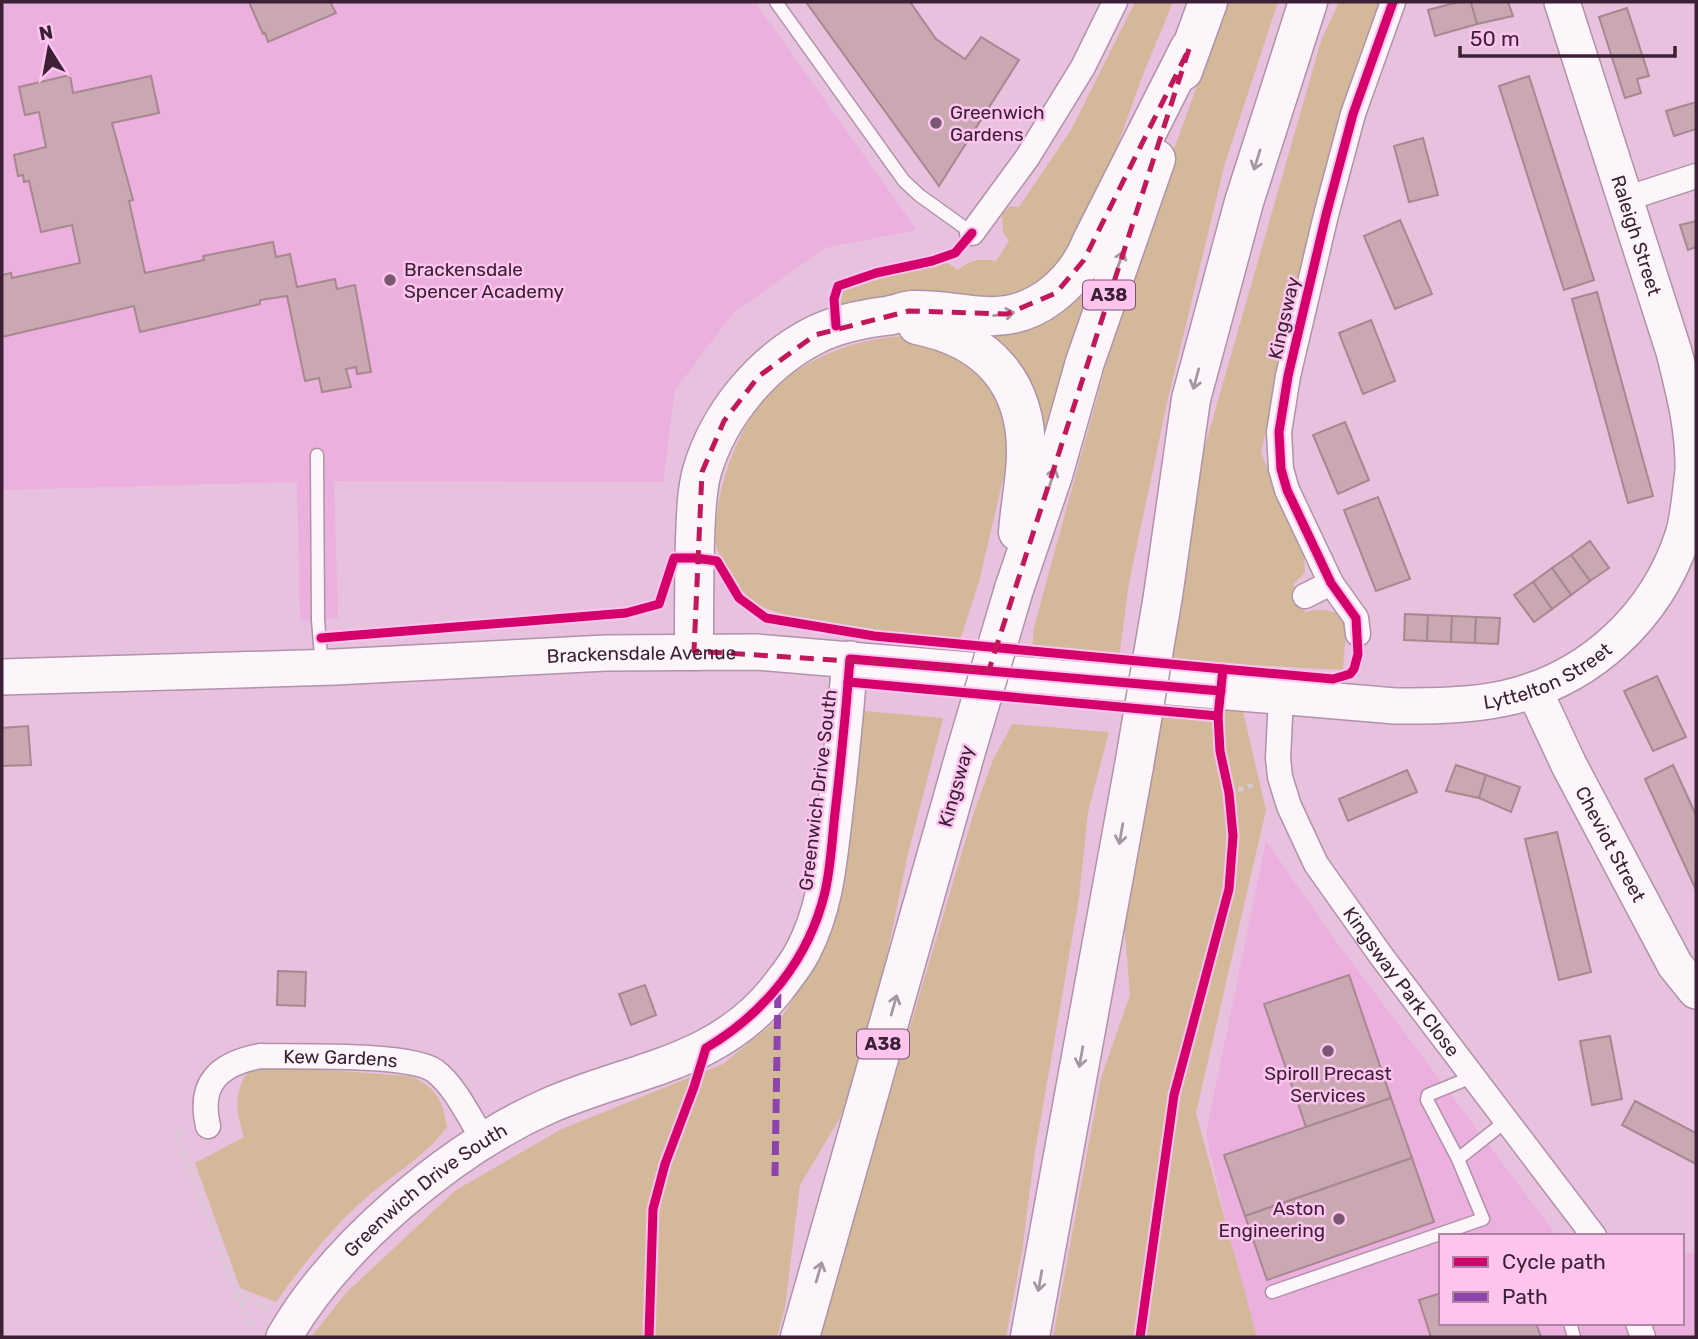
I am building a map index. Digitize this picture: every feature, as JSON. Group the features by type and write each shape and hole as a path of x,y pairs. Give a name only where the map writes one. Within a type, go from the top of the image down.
{"highway":[{"name":"Kingsway","path":"800,1337 1014,584 1049,488 1086,362 1166,131 1189,49 1208,2"},
{"path":"1030,1337 1134,766 1163,596 1191,399 1244,202 1308,2"},
{"path":"1274,106 1325,2"},
{"path":"694,651 697,496 702,472 724,421 759,376 788,351 836,326 909,311 929,310 990,316 1020,312 1044,302 1056,293 1073,277 1084,261 1091,242 1189,49"},
{"path":"888,316 964,339 993,362 1013,390 1021,412 1026,456 1014,584"}],"street":[{"path":"972,233 1027,158 1083,67 1115,2"},
{"name":"Kingsway","path":"1358,634 1356,618 1331,583 1284,479 1279,452 1281,412 1315,259 1353,114 1393,2"},
{"name":"Raleigh Street","path":"1562,2 1674,352 1685,396 1695,472"},
{"path":"1625,199 1696,176"},
{"name":"Lyttelton Street","path":"1281,697 1395,706 1482,702 1534,690 1587,664 1629,630 1667,574 1683,534 1695,472"},
{"path":"1305,596 1331,583"},
{"name":"Brackensdale Avenue","path":"2,677 694,651 756,652 850,659 1281,697"},
{"name":"Greenwich Drive South","path":"289,1329 307,1302 346,1257 390,1211 431,1177 484,1141 547,1107 706,1048 737,1028 788,975 806,944 825,891 850,659"},
{"name":"Cheviot Street","path":"1534,690 1569,765 1675,965 1696,991"},
{"name":"Kingsway Park Close","path":"1281,697 1278,758 1280,777 1289,806 1306,843 1338,896 1592,1234"},
{"name":"Kew Gardens","path":"208,1126 204,1107 208,1088 215,1075 244,1059 260,1056 399,1060 435,1071 456,1096 484,1141"}],"lane":[{"path":"776,2 904,181 972,233"},
{"path":"317,454 318,620 322,667"},
{"path":"1440,1234 1483,1219 1458,1159 1427,1100 1428,1095 1472,1077"},
{"path":"1458,1159 1506,1121"},
{"path":"1272,1292 1439,1234"}],"path":[{"path":"1226,782 1230,804"},
{"path":"208,1126 176,1132 256,1337"},
{"path":"237,1293 289,1329"}],"highlighted area":[{"path":"1189,49 1036,527 989,670 694,651 702,472 724,421 759,376 815,335 909,311 1007,314 1056,293 1084,260"}],"shaded area":[{"name":"Brackensdale Spencer Academy","path":"2,2 755,2 917,230 825,248 733,313 675,390 663,482 334,481 338,618 300,621 297,482 2,490"},
{"path":"1135,2 1173,2 1142,77 1087,230 1071,265 1020,302 840,307 843,290 923,266 948,263 958,270 976,261 996,261 1009,241 1003,232 1002,215 1010,206 1019,207 1071,130"},
{"path":"1227,2 1278,2 1225,163 1167,403 1129,583 1119,658 1032,648 1034,627 1116,328 1163,180"},
{"path":"1339,2 1380,2 1317,195 1261,453 1304,554 1305,573 1293,584 1305,612 1326,610 1347,618 1343,670 1232,664 1266,810 1196,1113 1257,1337 1053,1337 1101,1078 1130,995 1122,898 1201,460 1321,41"},
{"path":"1096,271 1043,448 987,340 991,328"},
{"path":"909,336 929,338 994,377 1011,445 979,582 960,640 852,628 769,610 753,601 742,590 730,575 716,544 719,503 731,458 752,416 764,399 807,364 839,349 874,340"},
{"path":"864,711 943,718 907,858 876,1009 850,1101 800,1185 785,1307 777,1337 311,1337 347,1292 456,1190 562,1129 723,1064 783,1015 814,966 840,881"},
{"path":"1012,724 1109,732 1088,812 1079,898 1006,1337 821,1337 975,809 993,760"},
{"path":"1266,841 1338,944 1556,1234 1439,1234 1439,1325 1684,1325 1684,1253 1696,1253 1696,1337 1253,1337 1206,1134"},
{"path":"271,1066 410,1076 426,1085 437,1096 447,1127 420,1155 343,1219 276,1302 240,1288 195,1163 244,1137 237,1103 243,1080 248,1071"}],"building":[{"path":"249,2 333,2 331,4 336,13 268,42"},
{"name":"Greenwich Gardens","path":"806,2 910,2 936,39 965,59 981,37 1019,60 939,186"},
{"path":"1458,2 1471,2 1477,24 1435,36 1428,10"},
{"path":"1471,2 1508,2 1513,16 1477,24"},
{"path":"1627,8 1649,76 1637,79 1641,93 1625,98 1599,17"},
{"path":"70,75 73,93 151,76 159,113 112,123 133,200 129,201 145,273 204,260 203,256 273,242 276,257 290,254 297,287 335,279 337,289 355,285 371,372 357,374 356,367 346,369 351,387 322,392 319,378 305,381 287,296 260,300 260,304 140,332 134,306 2,337 2,275 11,273 12,278 80,263 72,225 41,232 29,181 24,182 23,175 18,176 14,155 46,147 39,112 25,115 19,87"},
{"path":"1529,76 1594,280 1564,290 1499,86"},
{"path":"1696,102 1696,129 1674,136 1666,111"},
{"path":"1423,138 1438,195 1409,202 1394,146"},
{"path":"1400,220 1432,294 1395,309 1364,236"},
{"path":"1696,221 1696,247 1688,250 1680,225"},
{"path":"1597,292 1653,496 1628,503 1572,299"},
{"path":"1371,320 1395,381 1363,394 1339,333"},
{"path":"1345,422 1369,480 1338,494 1313,435"},
{"path":"1378,497 1410,579 1376,591 1344,510"},
{"path":"1590,541 1609,568 1590,581 1571,555"},
{"path":"1571,555 1590,581 1571,595 1552,568"},
{"path":"1552,568 1571,595 1552,609 1533,582"},
{"path":"1533,582 1552,609 1534,622 1514,595"},
{"path":"1405,614 1428,615 1427,641 1404,640"},
{"path":"1428,615 1452,616 1451,642 1427,641"},
{"path":"1452,616 1476,617 1475,643 1451,642"},
{"path":"1476,617 1500,618 1498,644 1475,643"},
{"path":"1657,676 1686,737 1653,751 1624,691"},
{"path":"28,726 31,765 2,766 2,728"},
{"path":"1456,765 1486,775 1479,798 1446,791"},
{"path":"1673,765 1696,815 1696,890 1645,779"},
{"path":"1407,770 1417,792 1348,821 1339,799"},
{"path":"1486,775 1520,787 1511,812 1479,798"},
{"path":"1557,832 1591,972 1559,980 1525,839"},
{"path":"278,971 306,972 305,1006 277,1005"},
{"name":"Spiroll Precast Services","path":"1349,975 1391,1098 1306,1127 1264,1004"},
{"path":"645,985 656,1015 631,1025 619,994"},
{"path":"1610,1036 1622,1099 1592,1105 1580,1041"},
{"path":"1391,1098 1412,1158 1245,1216 1224,1155"},
{"path":"1635,1101 1696,1133 1696,1164 1622,1125"},
{"name":"Aston Engineering","path":"1412,1158 1434,1222 1267,1280 1245,1216"},
{"path":"1439,1294 1439,1325 1537,1325 1541,1337 1431,1337 1419,1300"}],"marked path":[{"path":"775,1176 778,987"}],"cycle path":[{"path":"1140,1337 1174,1095 1229,889 1233,836 1229,793 1220,751 1218,716 1223,669 1333,679 1350,674 1358,654 1356,618 1331,583 1287,490 1281,469 1279,432 1288,376 1326,215 1353,114 1393,2"},
{"path":"836,326 834,299 838,286 876,273 932,261 955,253 972,233"},
{"path":"321,638 626,613 659,604 674,558 695,558 717,561 739,598 766,618 874,636 1223,669"},
{"path":"649,1337 653,1209 665,1164 706,1048 747,1018 782,982 796,962 818,917 829,872 850,659 1221,691"},
{"path":"848,682 1218,716"}],"place":[{"name":"Greenwich Gardens","path":"936,123"},
{"name":"Brackensdale Spencer Academy","path":"390,280"},
{"name":"Spiroll Precast Services","path":"1328,1051"},
{"name":"Aston Engineering","path":"1339,1219"}]}
